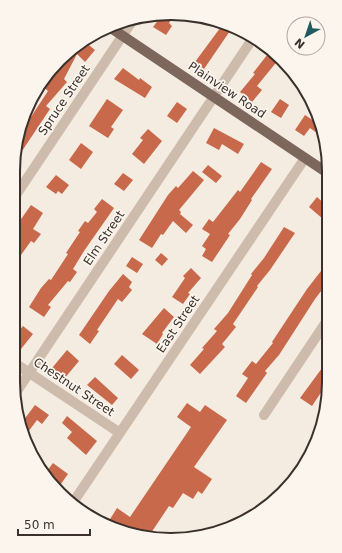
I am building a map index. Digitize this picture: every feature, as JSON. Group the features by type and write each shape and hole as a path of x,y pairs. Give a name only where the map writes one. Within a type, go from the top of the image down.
{"main road":[{"name":"Plainview Road","path":"115,30 322,169"}],"street":[{"name":"Spruce Street","path":"20,189 128,26"},
{"name":"Elm Street","path":"20,386 250,42"},
{"name":"East Street","path":"75,499 305,158"},
{"path":"264,415 322,328"},
{"name":"Chestnut Street","path":"20,366 120,433"}],"building":[{"path":"158,20 171,20 169,23 172,26 166,35 153,27"},
{"path":"220,28 230,31 204,69 195,62"},
{"path":"88,44 95,50 85,62 77,54 64,79 67,82 46,106 50,109 21,153 28,121 48,91 45,87 57,71 71,57"},
{"path":"268,54 276,62 257,86 262,90 252,102 240,92 255,74 253,73"},
{"path":"123,68 139,80 140,78 152,87 145,98 114,79"},
{"path":"107,99 123,110 111,127 114,129 108,138 89,126"},
{"path":"280,99 289,105 281,118 271,112"},
{"path":"177,102 187,109 177,123 167,116"},
{"path":"305,115 314,121 317,133 310,128 304,136 295,130"},
{"path":"214,128 244,144 238,154 222,144 219,150 206,143"},
{"path":"148,129 162,141 144,164 132,154 143,140 140,138"},
{"path":"81,143 93,152 81,169 69,160"},
{"path":"261,162 272,169 251,199 252,200 240,219 228,234 230,235 212,262 202,256 206,249 202,246 210,234 202,229 209,219 213,222 238,190 240,192"},
{"path":"208,165 222,176 216,183 202,172"},
{"path":"193,171 204,180 179,210 181,212 180,214 193,225 186,233 173,221 163,235 161,234 152,248 139,240 168,195 176,186 178,188"},
{"path":"123,173 133,180 124,191 114,184"},
{"path":"56,175 69,185 62,194 58,191 56,194 46,187"},
{"path":"317,197 322,202 322,218 309,207"},
{"path":"102,199 114,208 73,269 77,272 70,282 68,281 48,305 51,307 44,317 29,307 41,288 49,279 51,280 68,254 66,253 80,232 78,231 85,221 88,223 97,212 94,209"},
{"path":"31,205 43,213 33,229 41,234 34,243 31,241 21,255 20,254 20,221"},
{"path":"284,227 295,233 270,270 257,286 258,287 233,324 236,327 222,344 225,347 200,374 190,365 217,331 214,329 228,313 252,275 251,274 264,258"},
{"path":"161,253 168,259 162,266 155,260"},
{"path":"132,257 143,264 137,273 126,266"},
{"path":"191,268 201,278 188,293 190,294 183,304 172,297 185,278 183,276"},
{"path":"322,270 322,290 279,355 265,371 267,373 246,403 236,396 248,378 242,374 252,361 256,364 273,343 272,342 307,289"},
{"path":"123,274 132,282 129,287 132,290 122,302 118,299 97,330 99,331 90,344 79,335 109,291"},
{"path":"164,308 174,317 162,333 163,334 157,344 142,334"},
{"path":"23,326 33,334 21,349 20,348 20,330"},
{"path":"67,350 79,361 64,379 52,368"},
{"path":"122,355 139,370 131,379 114,364"},
{"path":"322,368 322,391 312,406 300,398"},
{"path":"95,377 118,398 112,405 87,385"},
{"path":"187,403 200,412 205,405 227,420 194,467 212,479 202,494 198,491 193,499 183,493 173,508 169,506 152,532 132,528 109,520 117,508 130,517 191,427 177,417"},
{"path":"35,405 49,415 42,424 37,420 28,432 25,419"},
{"path":"67,416 97,441 86,455 67,438 72,432 62,423"},
{"path":"53,463 68,474 60,485 48,470"}]}
